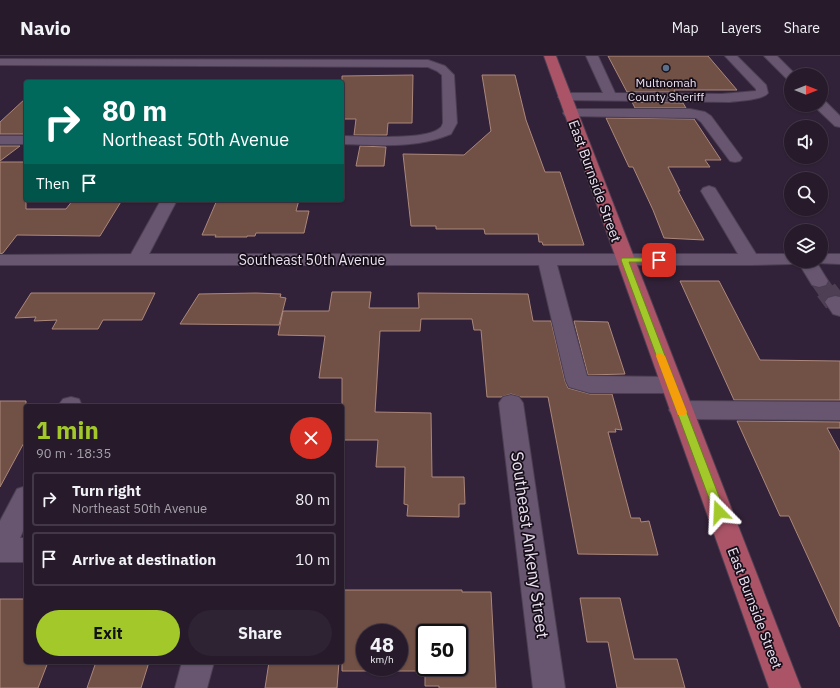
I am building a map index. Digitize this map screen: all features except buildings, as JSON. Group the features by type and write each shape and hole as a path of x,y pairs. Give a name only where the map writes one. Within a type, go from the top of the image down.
{"main road":[{"name":"East Burnside Street","path":"550,56 671,385 785,688"}],"street":[{"path":"592,56 611,97"},
{"path":"567,105 611,97 743,98 762,93 762,88 731,56"},
{"path":"770,56 784,69"},
{"path":"0,62 306,59 428,64 445,70 448,75 450,122 446,131 428,138 413,140 344,140"},
{"path":"567,105 690,113 700,115 706,119 735,158"},
{"path":"828,112 840,123"},
{"path":"0,140 24,140"},
{"path":"709,191 751,260"},
{"path":"137,260 168,202"},
{"name":"Southeast 50th Avenue","path":"0,260 547,261 784,259"},
{"path":"828,259 840,259"},
{"path":"547,261 577,381 590,385 671,385"},
{"path":"811,268 819,281"},
{"name":"Southeast Ankeny Street","path":"511,403 549,688"},
{"path":"681,410 840,411"},
{"path":"24,501 0,549 24,550"},
{"path":"191,688 197,664"}],"tunnel":[{"path":"819,281 826,291"},
{"path":"826,290 835,302"}],"slow traffic":[{"path":"660,356 682,412"}],"place":[{"name":"Multnomah County Sheriff","path":"666,68"}],"route":[{"path":"659,260 625,260 719,512"}]}
